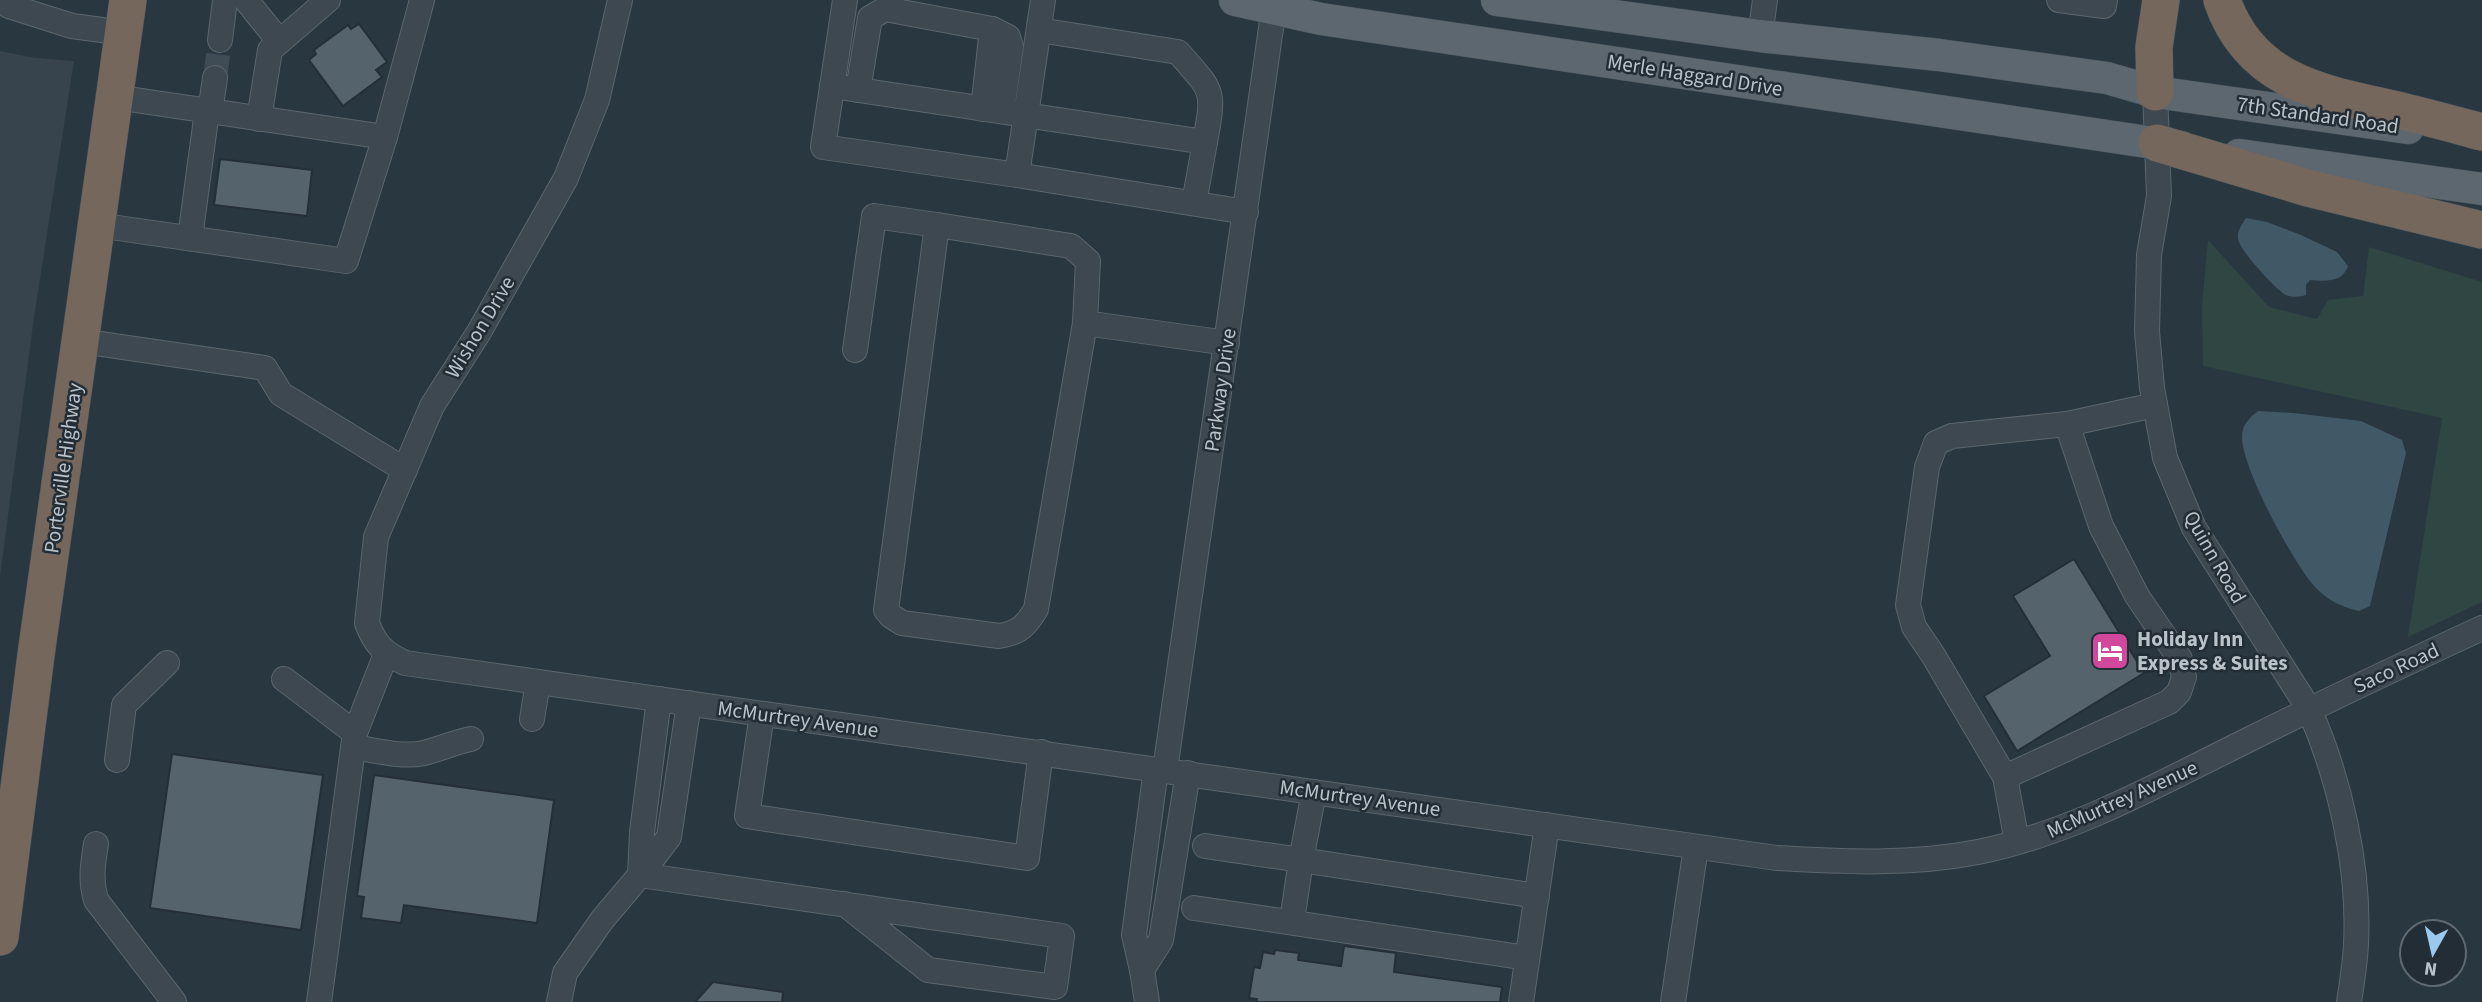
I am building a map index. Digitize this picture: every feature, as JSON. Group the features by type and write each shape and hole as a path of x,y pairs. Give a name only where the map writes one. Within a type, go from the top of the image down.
{"highway":[{"path":"2155,93 2154,47 2161,0"},
{"path":"2222,0 2228,18 2238,34 2265,64 2283,77 2326,95 2420,115 2482,132"},
{"name":"Porterville Highway","path":"0,937 40,621 82,341 126,17"},
{"path":"2157,144 2308,188 2482,230"}],"main road":[{"name":"Merle Haggard Drive","path":"1235,0 1275,5 1348,23 2157,144"},
{"path":"1497,0 1760,36 1939,55 2107,78 2155,93"},
{"name":"7th Standard Road","path":"2155,93 2482,138"},
{"path":"2157,144 2482,189"}],"street":[{"path":"5,0 9,6 72,26 126,17"},
{"path":"220,40 225,0"},
{"path":"246,0 279,41"},
{"path":"259,119 270,50 328,0"},
{"path":"97,225 346,261 385,138 422,0"},
{"name":"Wishon Drive","path":"386,654 372,635 367,622 376,537 432,406 479,332 566,178 597,100 620,0"},
{"path":"845,0 823,147 1246,212"},
{"path":"1017,175 1043,0"},
{"path":"1760,36 1765,0"},
{"path":"2059,0 2104,6 2105,0"},
{"name":"Parkway Drive","path":"1147,1002 1134,935 1170,771 1275,5"},
{"path":"858,90 870,18 886,9 992,29 992,110"},
{"path":"1039,30 1178,52 1210,92 1212,105 1194,203"},
{"path":"190,239 215,78"},
{"path":"832,86 1205,142"},
{"name":"Quinn Road","path":"2155,93 2159,196 2150,255 2147,331 2155,405 2165,458 2194,528 2309,709 2322,737 2340,801 2355,879 2356,943 2349,1002"},
{"path":"115,97 385,138"},
{"path":"855,350 874,216 937,225 1071,246 1088,261 1085,323 1036,608 1027,625 1014,634 999,636 902,623 886,610 937,225"},
{"path":"1085,323 1227,343"},
{"path":"82,341 265,368 281,394 405,470"},
{"path":"2017,842 2004,777 1914,627 1908,605 1927,467 1936,443 1952,436 2067,424 2155,405"},
{"path":"2004,777 2169,702 2179,692 2184,677 2180,660 2137,596 2101,526 2067,424"},
{"name":"Saco Road","path":"2309,709 2482,628"},
{"path":"319,1002 349,739 386,654"},
{"name":"McMurtrey Avenue","path":"386,654 405,663 424,667 1041,752 1696,847 1777,858 1853,862 1923,860 1979,852 2050,833 2121,803 2309,709"},
{"path":"117,760 124,705 167,663"},
{"path":"284,679 349,739 400,754 422,754 471,739"},
{"path":"532,719 538,682"},
{"path":"640,875 642,832 659,699"},
{"path":"559,1002 565,973 602,920 669,837 689,703"},
{"path":"762,714 747,816 1027,858 1041,752"},
{"path":"1292,921 1314,792"},
{"path":"1521,1002 1547,825"},
{"path":"96,844 92,877 96,900 174,1002"},
{"path":"1205,846 1537,896"},
{"path":"1673,1002 1696,847"},
{"path":"640,875 845,904 1062,936 1055,987 928,970 845,904"},
{"path":"1194,908 1527,958"}],"shaded area":[{"path":"0,51 35,58 74,61 34,317 0,577"}],"green space":[{"path":"2208,240 2269,307 2317,319 2328,300 2363,296 2369,247 2482,282 2482,602 2408,637 2442,418 2203,366 2202,304"}],"water":[{"path":"2246,218 2267,222 2337,252 2348,266 2345,272 2333,280 2310,280 2306,285 2306,295 2295,297 2284,294 2257,268 2240,243 2238,233"},
{"path":"2258,411 2361,421 2402,440 2406,453 2370,606 2359,611 2326,597 2310,581 2291,552 2258,490 2244,451 2243,429"}],"building":[{"path":"359,24 387,62 376,70 382,77 343,106 309,60 316,54 314,50 348,25 351,29"},
{"path":"220,159 312,170 307,216 214,205"},
{"path":"2074,559 2144,673 2017,751 1984,696 2050,656 2013,596"},
{"path":"172,754 323,775 301,930 150,908"},
{"path":"374,775 554,800 537,923 404,905 401,923 361,918 364,897 357,896"},
{"path":"1344,946 1396,953 1394,972 1502,987 1500,1002 1256,1002 1257,999 1249,998 1254,967 1260,968 1263,952 1274,954 1275,950 1299,953 1298,960 1341,966"},
{"path":"713,982 783,992 782,1002 695,1002"}],"tunnel":[{"path":"215,78 220,40"}],"place":[{"name":"Holiday Inn Express & Suites","path":"2110,651"}]}
